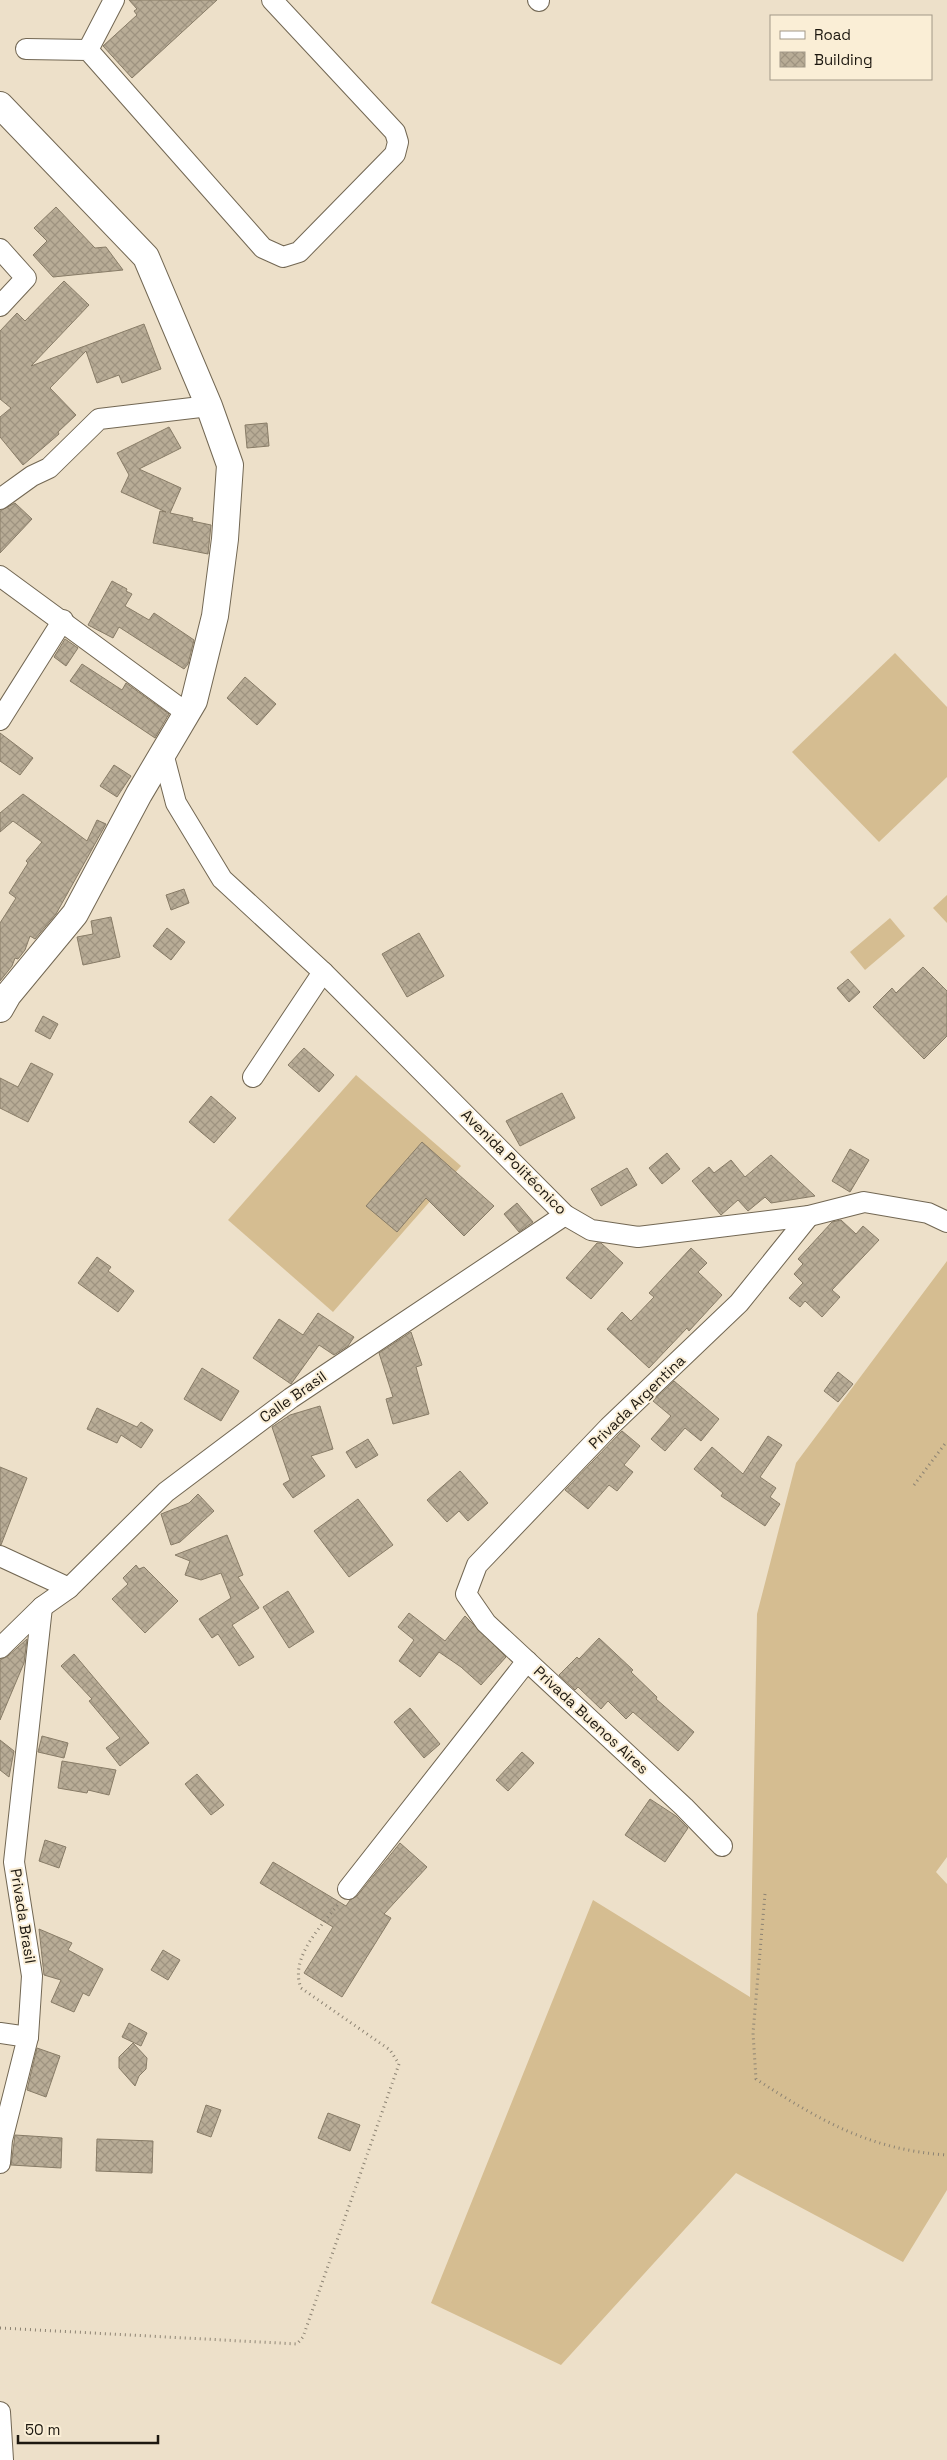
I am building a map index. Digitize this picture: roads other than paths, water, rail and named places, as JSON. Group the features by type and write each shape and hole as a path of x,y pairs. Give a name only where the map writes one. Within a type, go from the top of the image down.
{"street":[{"path":"88,50 114,0"},
{"path":"26,49 88,50 263,248 283,257 300,252 395,154 398,142 395,132 272,0"},
{"path":"0,106 146,257 209,406 230,465 225,539 215,616 194,701 188,714 138,794 75,914 3,999"},
{"path":"0,249 26,278 0,306"},
{"path":"0,499 32,476 49,468 99,420 209,406"},
{"path":"0,576 63,620 188,714"},
{"path":"0,720 63,620"},
{"name":"Avenida Politécnico","path":"163,753 176,802 222,879 323,972 565,1215 591,1230 638,1236 809,1216 864,1202 928,1213 947,1222"},
{"path":"253,1077 323,972"},
{"name":"Calle Brasil","path":"0,1648 42,1607 69,1588 166,1492 291,1398 565,1215"},
{"name":"Privada Argentina","path":"468,1590 477,1566 506,1534 609,1427 739,1303 809,1216"},
{"path":"0,1556 69,1588"},
{"name":"Privada Buenos Aires","path":"468,1590 466,1594 486,1623 684,1807 722,1846"},
{"name":"Privada Brasil","path":"0,2163 2,2140 28,2037 32,1976 7,1861 42,1607"},
{"path":"348,1890 527,1661"},
{"path":"0,2033 28,2037"},
{"path":"0,2412 3,2460"}]}
